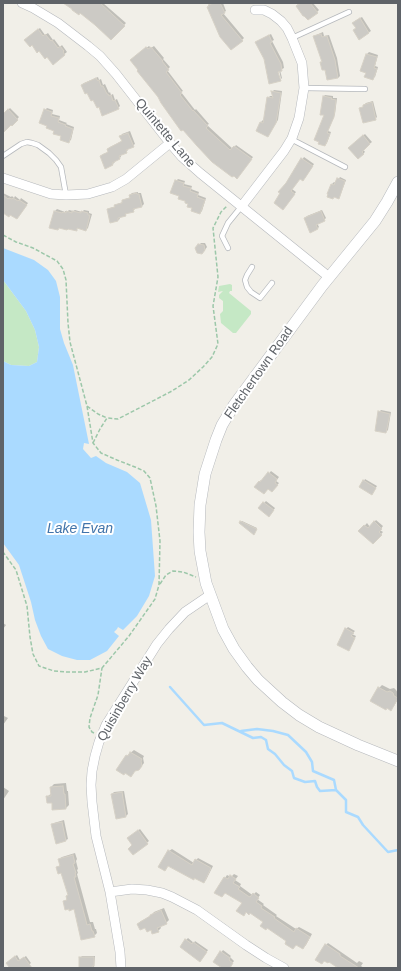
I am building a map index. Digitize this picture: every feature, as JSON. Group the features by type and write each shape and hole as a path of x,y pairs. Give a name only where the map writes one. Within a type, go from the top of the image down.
{"street":[{"name":"Quintette Lane","path":"22,3 58,23 100,56 182,157 200,174 329,277"},
{"path":"241,207 284,151 291,139 299,118 304,88 302,63 287,28 281,21 262,8"},
{"path":"3,178 51,194 88,194 112,186 126,179 170,143"},
{"name":"Fletchertown Road","path":"398,182 374,221 293,324 234,405 222,425 205,474 200,505 199,532 200,551 205,580 223,629 246,667 268,690 299,715 319,727 398,761"},
{"name":"Quisinberry Way","path":"121,968 120,952 110,892 96,836 91,791 92,771 95,756 106,725 157,644 185,612 210,594"},
{"path":"110,892 132,889 147,890 172,897 197,910 246,945 284,968"}],"lane":[{"path":"292,38 349,12"},
{"path":"304,88 365,89"},
{"path":"291,139 345,166"},
{"path":"3,156 21,144 27,142 32,142 38,145 49,153 61,167 66,195"},
{"path":"228,248 222,236 228,223 241,207"},
{"path":"252,267 245,280 247,287 251,292 260,298 272,283"}],"path":[{"path":"87,406 98,414 107,418 118,419 190,380 212,357 218,344 214,306 218,277 213,228 221,212 227,206"},
{"path":"3,235 16,242 33,248 57,261 63,269 66,280 70,342 87,406 93,443 101,453 144,471 150,478 156,506 160,541 159,584 155,599 129,636 102,668 98,695 90,718 89,727 92,732 101,737"},
{"path":"93,443 107,418"},
{"path":"3,552 16,570 27,606 32,654 38,666 54,671 67,672 85,672 102,668"},
{"path":"159,584 166,576 174,571 183,572 205,580"}],"green space":[{"path":"3,280 26,311 35,330 39,347 37,362 29,366 11,365 3,361"},
{"path":"232,285 232,291 229,293 251,311 251,314 236,333 233,333 221,323 220,314 223,311 223,301 219,298 219,295 223,291 218,292 219,286"}],"water":[{"name":"Lake Evan","path":"3,248 34,260 48,270 56,281 60,297 60,329 73,365 89,444 84,443 83,449 91,458 96,456 106,463 127,472 140,483 151,520 155,576 149,596 137,616 123,630 118,627 114,632 119,636 107,651 90,660 77,660 62,656 48,649 35,620 19,565 3,543 3,361 11,365 29,366 37,362 39,347 35,330 26,311 3,280"}],"building":[{"path":"63,3 100,3 125,26 111,40 80,13 79,15"},
{"path":"220,3 225,13 221,15 243,41 231,50 220,37 207,7 209,6 208,5"},
{"path":"301,3 310,3 318,13 308,20 296,6"},
{"path":"360,18 369,33 359,40 353,30 356,28 352,23"},
{"path":"38,29 43,36 45,34 58,48 60,46 64,51 63,52 65,55 53,65 47,57 45,59 39,51 37,53 32,45 30,47 24,40"},
{"path":"321,34 322,37 327,36 335,60 338,78 327,80 325,70 322,70 320,62 322,62 313,36"},
{"path":"269,35 272,42 270,43 281,64 282,71 278,72 281,81 269,84 264,59 255,42"},
{"path":"146,47 148,49 151,47 163,61 169,70 166,72 182,93 180,95 208,126 206,128 230,150 234,146 252,159 237,179 212,162 183,130 181,131 158,97 137,71 138,70 130,60"},
{"path":"366,54 377,57 374,68 377,69 373,80 364,77 366,73 360,71"},
{"path":"96,78 98,81 99,80 101,86 103,86 107,94 109,96 111,95 113,101 115,100 119,109 102,116 99,107 97,108 93,100 91,101 87,93 85,94 81,85"},
{"path":"271,91 281,93 276,123 268,137 256,131 260,122 263,123 267,97 273,98"},
{"path":"323,96 336,100 334,117 327,133 330,134 325,146 318,144 319,142 314,140 324,115 320,115"},
{"path":"372,102 376,120 363,123 359,108"},
{"path":"8,109 18,120 3,133 3,114"},
{"path":"44,109 52,112 51,116 59,118 58,122 73,129 69,143 60,140 61,136 53,134 54,131 39,123"},
{"path":"128,133 134,147 126,150 127,153 119,156 120,159 105,169 100,156 108,152 107,149 122,141 119,136"},
{"path":"363,135 370,144 362,152 364,154 358,159 348,148"},
{"path":"301,158 313,166 303,181 300,179 291,191 295,194 283,210 274,203 280,193 278,192 286,183"},
{"path":"337,178 345,181 339,199 327,197 331,184 334,185"},
{"path":"175,180 184,183 183,186 191,188 190,191 198,194 197,197 205,200 200,214 191,211 192,208 187,207 188,204 185,203 185,201 178,199 179,196 170,193"},
{"path":"136,193 139,194 142,207 133,209 134,212 125,214 126,216 118,218 118,221 110,223 107,209 115,207 114,205 122,203 122,200 130,198 129,195"},
{"path":"3,195 8,199 13,198 27,205 17,219 10,215 9,217 3,213"},
{"path":"54,211 62,213 66,213 66,211 72,213 72,211 81,213 81,211 88,213 88,215 90,215 86,231 77,228 77,231 49,228"},
{"path":"321,211 325,221 316,225 318,229 310,233 304,218"},
{"path":"198,244 204,245 205,250 202,254 197,253 195,248"},
{"path":"378,411 390,414 386,433 375,431"},
{"path":"268,472 277,479 275,483 278,485 272,492 268,489 264,494 254,487"},
{"path":"363,480 376,488 372,495 359,487"},
{"path":"263,502 274,510 269,517 258,508"},
{"path":"240,521 257,529 254,535 239,523"},
{"path":"374,521 382,529 379,532 382,535 373,544 358,531 364,525 368,528"},
{"path":"345,628 354,633 351,636 355,638 349,651 337,645"},
{"path":"378,687 387,692 390,691 398,698 391,711 387,708 386,710 370,701"},
{"path":"130,752 142,759 142,766 139,770 135,771 131,777 116,770 126,755 128,756"},
{"path":"63,786 66,809 52,810 52,803 47,803 46,796 51,796 50,787"},
{"path":"122,792 126,817 116,819 111,794"},
{"path":"62,822 66,841 56,844 51,824"},
{"path":"138,830 148,844 133,855 128,849 132,845 127,838"},
{"path":"168,850 192,865 195,859 211,868 204,883 194,878 194,880 168,866 165,871 158,867"},
{"path":"73,855 75,863 73,864 76,873 76,877 74,877 87,925 90,924 95,937 81,940 74,909 69,911 69,909 65,910 63,901 67,900 66,896 68,895 61,873 58,874 56,867 60,866 58,859"},
{"path":"230,875 236,879 233,883 240,887 238,889 250,897 253,893 259,898 256,902 262,906 261,908 294,932 296,928 310,937 303,949 296,945 293,949 285,944 286,941 267,928 266,930 260,926 263,922 250,913 249,915 246,912 244,916 236,911 242,903 225,893 222,897 214,893 224,877 228,879"},
{"path":"161,910 167,924 157,928 159,932 152,934 151,930 147,932 145,928 140,930 137,924 150,915"},
{"path":"185,939 192,944 193,942 207,952 200,962 180,947"},
{"path":"325,944 359,968 338,968 329,962 324,961 322,964 315,960"},
{"path":"220,951 230,958 229,960 233,963 230,968 222,968 213,962"},
{"path":"15,956 18,961 24,957 32,968 8,968 9,967 6,963"},
{"path":"79,957 94,957 93,968 79,968"}],"waterway":[{"path":"170,687 204,725 222,723 253,738 261,737 266,740 268,749 292,771 294,778 305,782 315,781 320,791 336,790 346,800 346,812 358,817 363,825 388,852 398,850"},
{"path":"241,731 257,729 288,735 306,752 312,762 313,771 334,780 336,790"}]}
